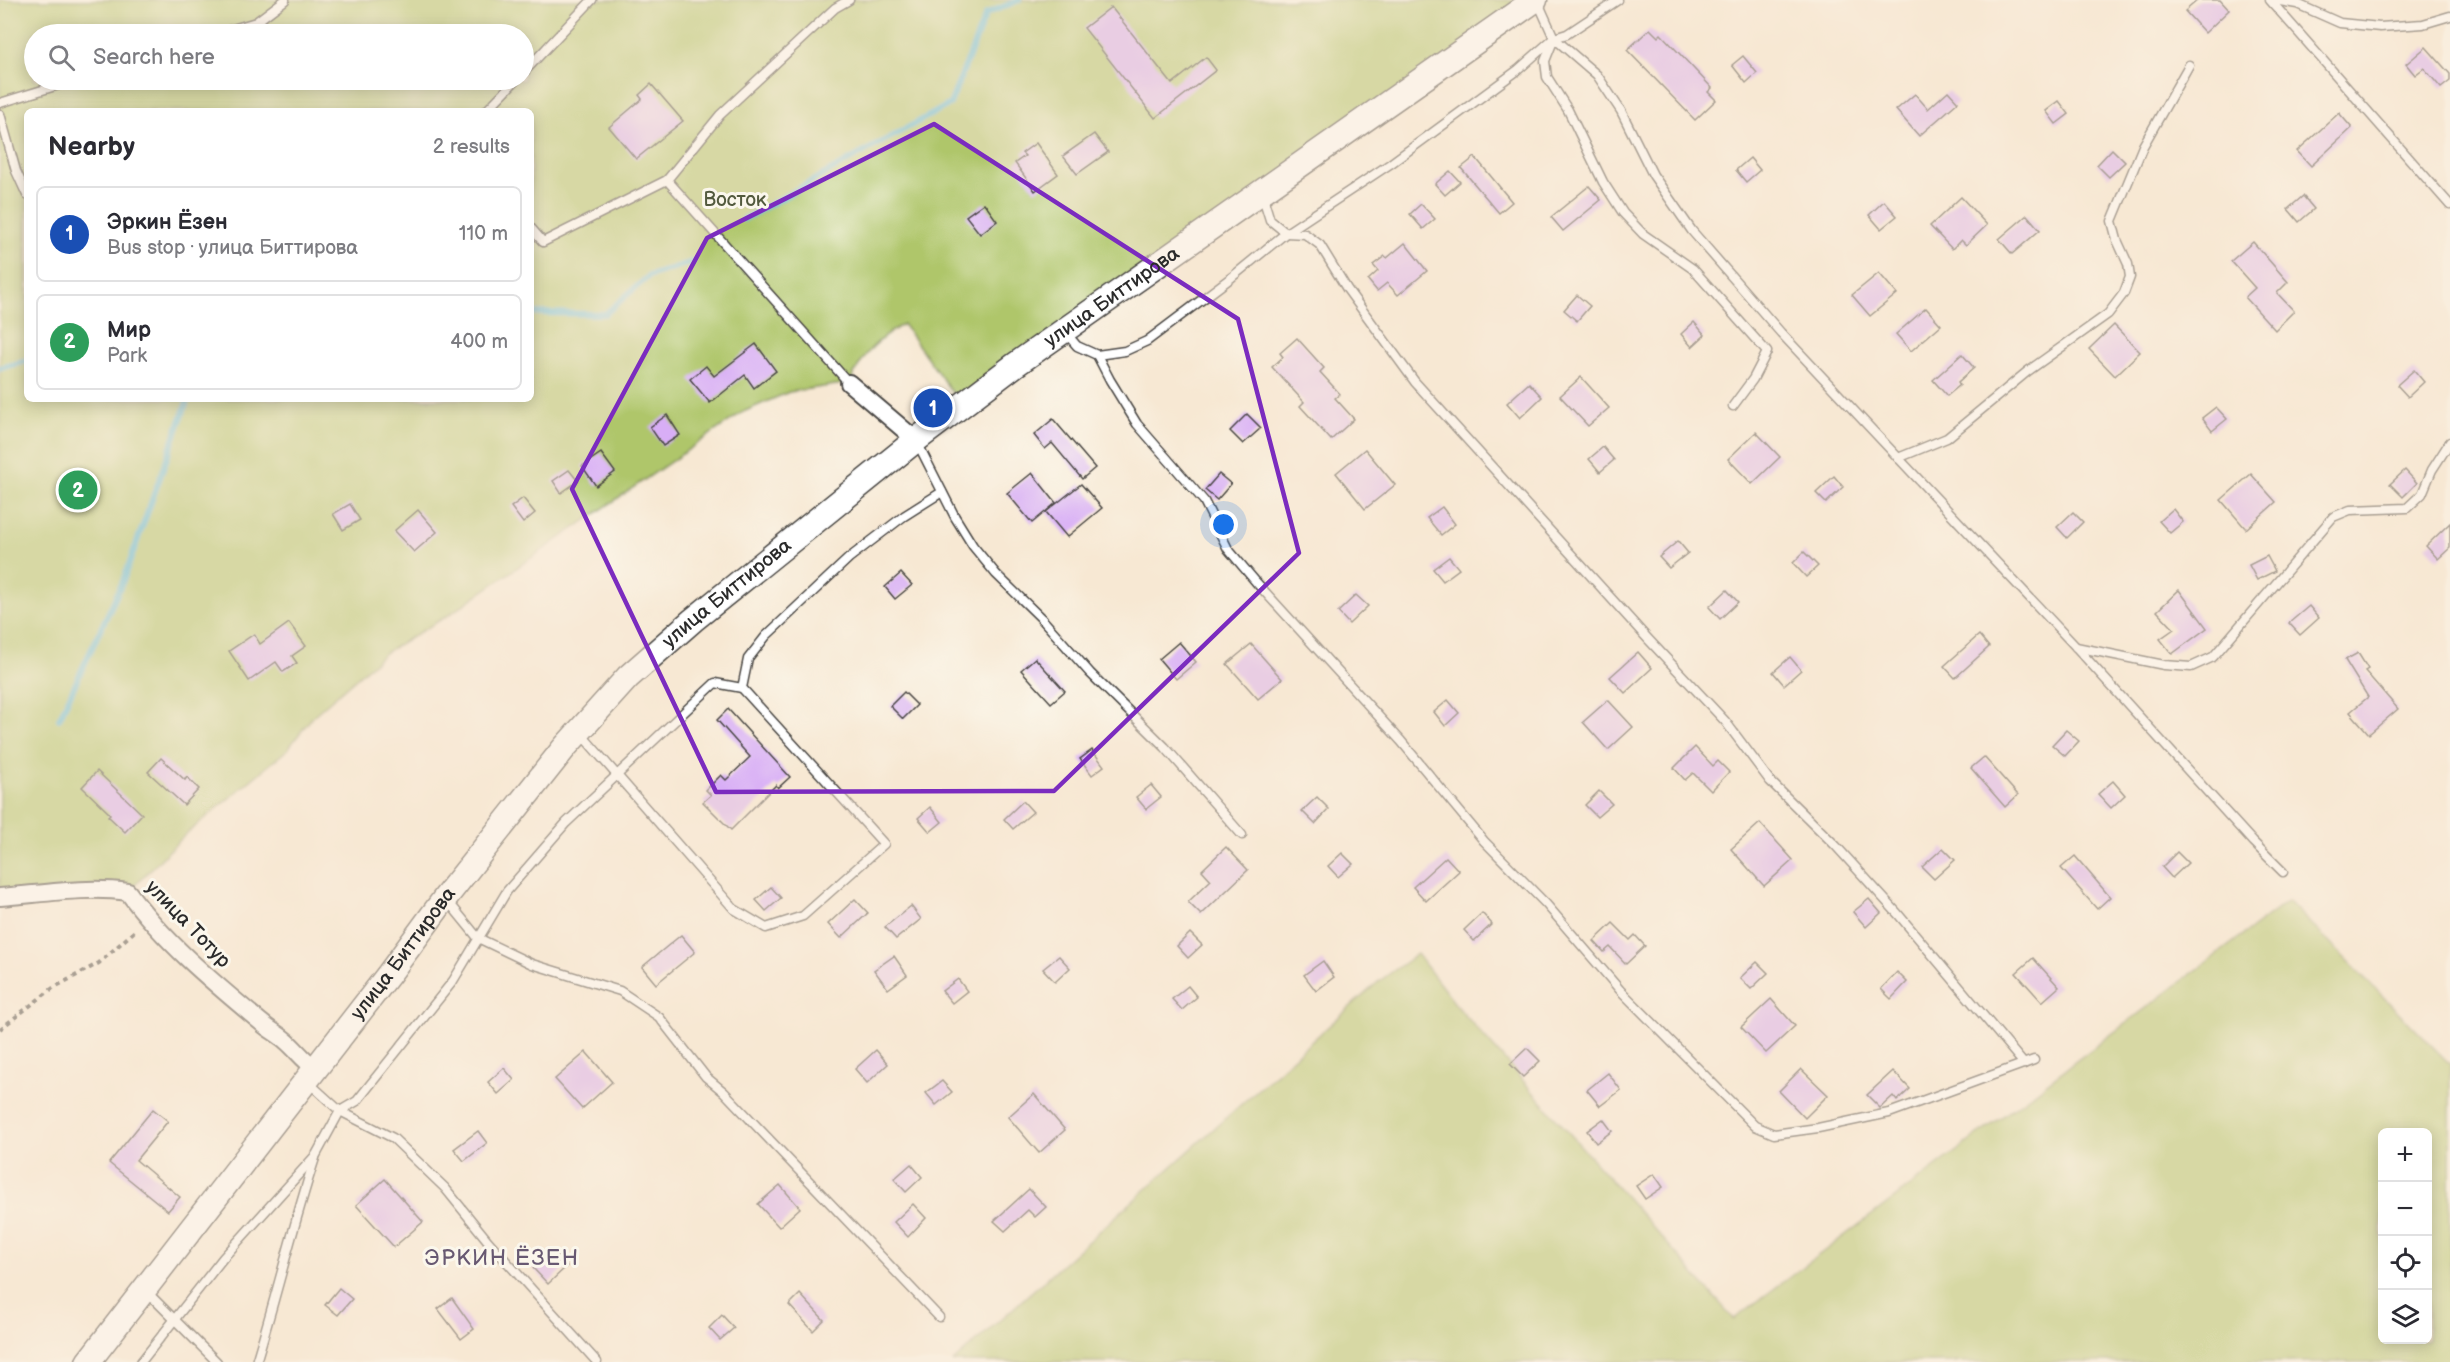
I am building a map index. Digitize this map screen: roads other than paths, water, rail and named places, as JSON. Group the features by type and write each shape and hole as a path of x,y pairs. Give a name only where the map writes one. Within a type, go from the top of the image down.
{"street":[{"name":"улица Биттирова","path":"88,1362 445,898 578,732 628,677 676,635 916,440 1064,330 1536,0"},
{"path":"849,383 916,440"},
{"name":"улица Тотур","path":"0,897 109,889 128,892 150,920 209,978 286,1041 310,1074"}],"lane":[{"path":"249,24 256,22 285,0"},
{"path":"534,61 592,0"},
{"path":"534,232 543,242 667,180 720,115 834,9 849,0"},
{"path":"1536,0 1554,38 1597,75 1621,111 1653,175 1692,231 1781,333 2076,647 2253,843 2283,872"},
{"path":"1064,330 1077,346 1097,355 1125,351 1147,341 1232,277 1286,232 1389,164 1518,70 1554,38 1567,34 1618,0"},
{"path":"2272,0 2297,4 2340,23 2380,27 2423,24 2450,16"},
{"path":"2272,0 2450,205"},
{"path":"1554,38 1545,61 1547,77 1568,110 1603,182 1623,213 1643,234 1693,269 1767,352 1753,379 1733,406"},
{"path":"1898,458 1947,438 2028,371 2108,314 2124,293 2130,277 2128,264 2117,240 2112,221 2143,146 2189,65"},
{"path":"0,103 42,90"},
{"path":"489,108 506,90"},
{"path":"0,114 16,171 24,188"},
{"path":"667,180 849,383"},
{"path":"1261,192 1270,220 1286,232 1305,234 1320,245 1347,289 1415,382 1725,721 1770,781 1836,846 1898,914 2024,1064"},
{"path":"1097,355 1137,424 1204,501 1228,549 1249,574 1401,741 1484,841 1546,904 1620,990 1755,1126 1774,1134 1818,1128 1889,1113 2034,1060"},
{"path":"916,440 973,546 996,574 1041,618 1090,673 1165,747 1242,835"},
{"path":"2076,647 2164,665 2191,667 2213,657 2333,518 2350,510 2407,508 2422,495 2432,470 2450,442"},
{"path":"742,688 748,659 766,636 849,558 904,516 942,492"},
{"path":"141,1362 224,1258 316,1155 340,1112 357,1101 453,981 507,891 566,823 617,776 715,683 742,688 884,844 803,916 766,928 734,909 617,776 578,732"},
{"path":"445,898 478,938 532,964 620,991 659,1017 706,1077 724,1092 939,1317"},
{"path":"310,1074 340,1112 393,1138 445,1188 488,1241 597,1362"},
{"path":"256,1362 316,1155"},
{"path":"144,1289 217,1362"}],"waterway":[{"path":"744,219 950,104 986,14 1019,0"},
{"path":"534,313 605,314 649,276 692,262"},
{"path":"0,368 24,362"},
{"path":"59,719 123,581 187,402"}],"place":[{"name":"Эркин Ёзен","path":"933,408"},
{"name":"Мир","path":"78,490"}],"district":[{"name":"ЭРКИН ЁЗЕН","path":"502,1258"}],"park label":[{"name":"Восток","path":"735,200"}]}
